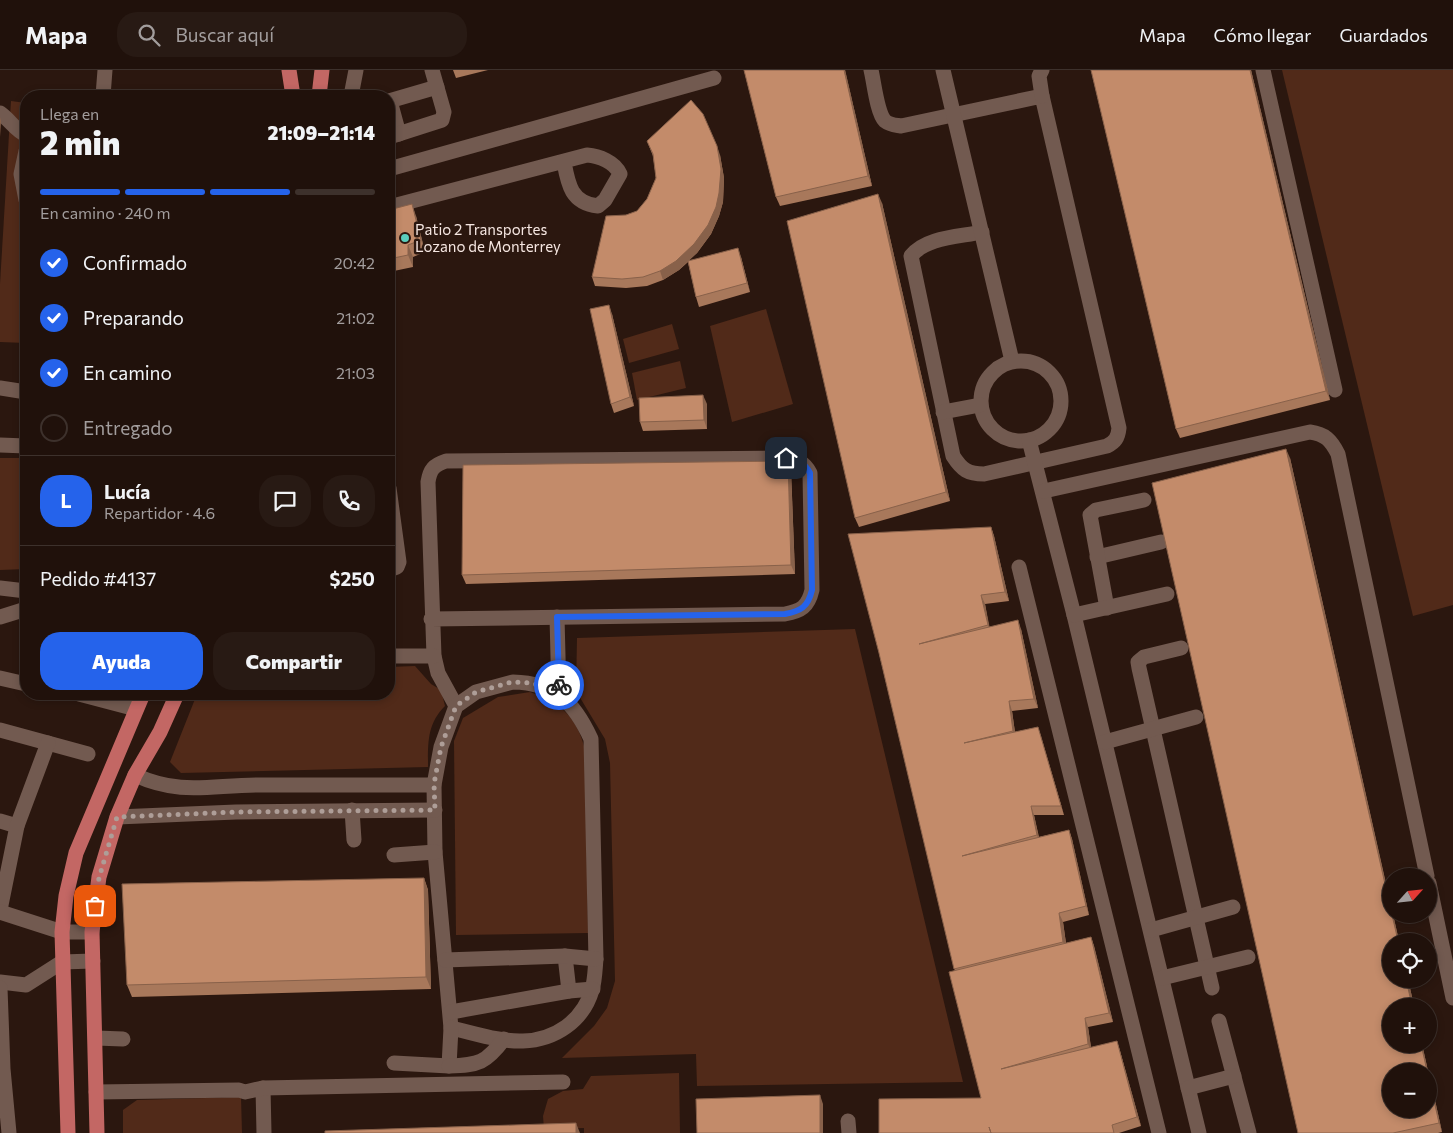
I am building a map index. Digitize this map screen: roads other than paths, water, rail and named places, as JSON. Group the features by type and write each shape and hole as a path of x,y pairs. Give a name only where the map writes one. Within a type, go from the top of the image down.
{"main road":[{"path":"287,90 289,70"},
{"path":"289,70 292,90"},
{"path":"320,90 322,70"},
{"path":"68,1133 62,962 62,932 66,896 76,853 140,700"},
{"path":"97,1133 92,932 99,878 117,817 135,775 160,732 174,700"}],"street":[{"path":"103,90 105,70"},
{"path":"352,90 356,70"},
{"path":"395,135 442,120 444,112 432,70"},
{"path":"871,70 881,113 891,125 901,126 954,116 1042,96"},
{"path":"943,70 1012,361"},
{"path":"982,232 925,244 911,256 953,456 960,468 971,474 984,474 1034,461 1107,446 1118,437 1119,428 1042,96 1040,76 1042,70"},
{"path":"1263,70 1335,390"},
{"path":"395,167 714,78"},
{"path":"395,99 437,87"},
{"path":"0,113 20,132"},
{"path":"395,205 564,162"},
{"path":"1012,361 1026,361 1045,370 1058,386 1061,400 1059,414 1052,426 1042,435 1029,440 1015,441 997,433 984,418 980,405 982,390 988,377 998,367 1012,361"},
{"path":"0,388 20,391"},
{"path":"943,412 980,405"},
{"path":"1044,491 1310,432 1322,434 1332,442 1340,463 1425,868"},
{"path":"1029,440 1044,491 1199,1133"},
{"path":"0,445 20,446"},
{"path":"431,619 785,614 804,608 810,602 812,590 810,473 805,464 796,459 786,458 446,461 436,464 430,471 428,482 431,619 434,656 438,673 456,706"},
{"path":"1107,608 1090,520 1092,512 1144,500"},
{"path":"395,532 399,562 395,568"},
{"path":"1097,557 1160,542"},
{"path":"1019,567 1159,1133"},
{"path":"0,588 20,590"},
{"path":"1074,614 1167,594"},
{"path":"0,617 20,611"},
{"path":"557,617 559,695"},
{"path":"1181,648 1144,657 1138,662 1194,918 1212,988"},
{"path":"395,656 434,656"},
{"path":"0,678 20,683"},
{"path":"449,1066 452,1028 451,1012 446,982 435,852 434,784 441,747 456,706 476,692 512,682 533,683 559,695 575,709 591,739 596,959 593,989 581,1015 564,1028 544,1038 522,1041 452,1028"},
{"path":"102,700 136,709"},
{"path":"1105,742 1196,717"},
{"path":"0,730 88,754"},
{"path":"48,743 18,826 0,911 62,932 92,932"},
{"path":"135,775 151,783 185,790 237,785 434,784"},
{"path":"236,812 237,785"},
{"path":"352,810 354,840"},
{"path":"117,817 236,812 435,810"},
{"path":"0,821 18,826"},
{"path":"394,855 435,852"},
{"path":"1151,930 1233,907"},
{"path":"1437,922 1453,998"},
{"path":"445,960 565,956 596,959"},
{"path":"565,956 568,991"},
{"path":"1162,978 1248,957"},
{"path":"0,982 26,985 62,962 93,962"},
{"path":"0,988 1,1069 10,1133"},
{"path":"451,1012 568,991 593,989"},
{"path":"1219,1020 1249,1133"},
{"path":"96,1038 123,1040"},
{"path":"394,1063 449,1066 472,1065 482,1062 504,1039"},
{"path":"1188,1088 1234,1076"},
{"path":"96,1092 239,1090 245,1092 263,1088 563,1082"},
{"path":"263,1088 264,1133"}],"place":[{"name":"Patio 2 Transportes Lozano de Monterrey","path":"405,238"}]}
